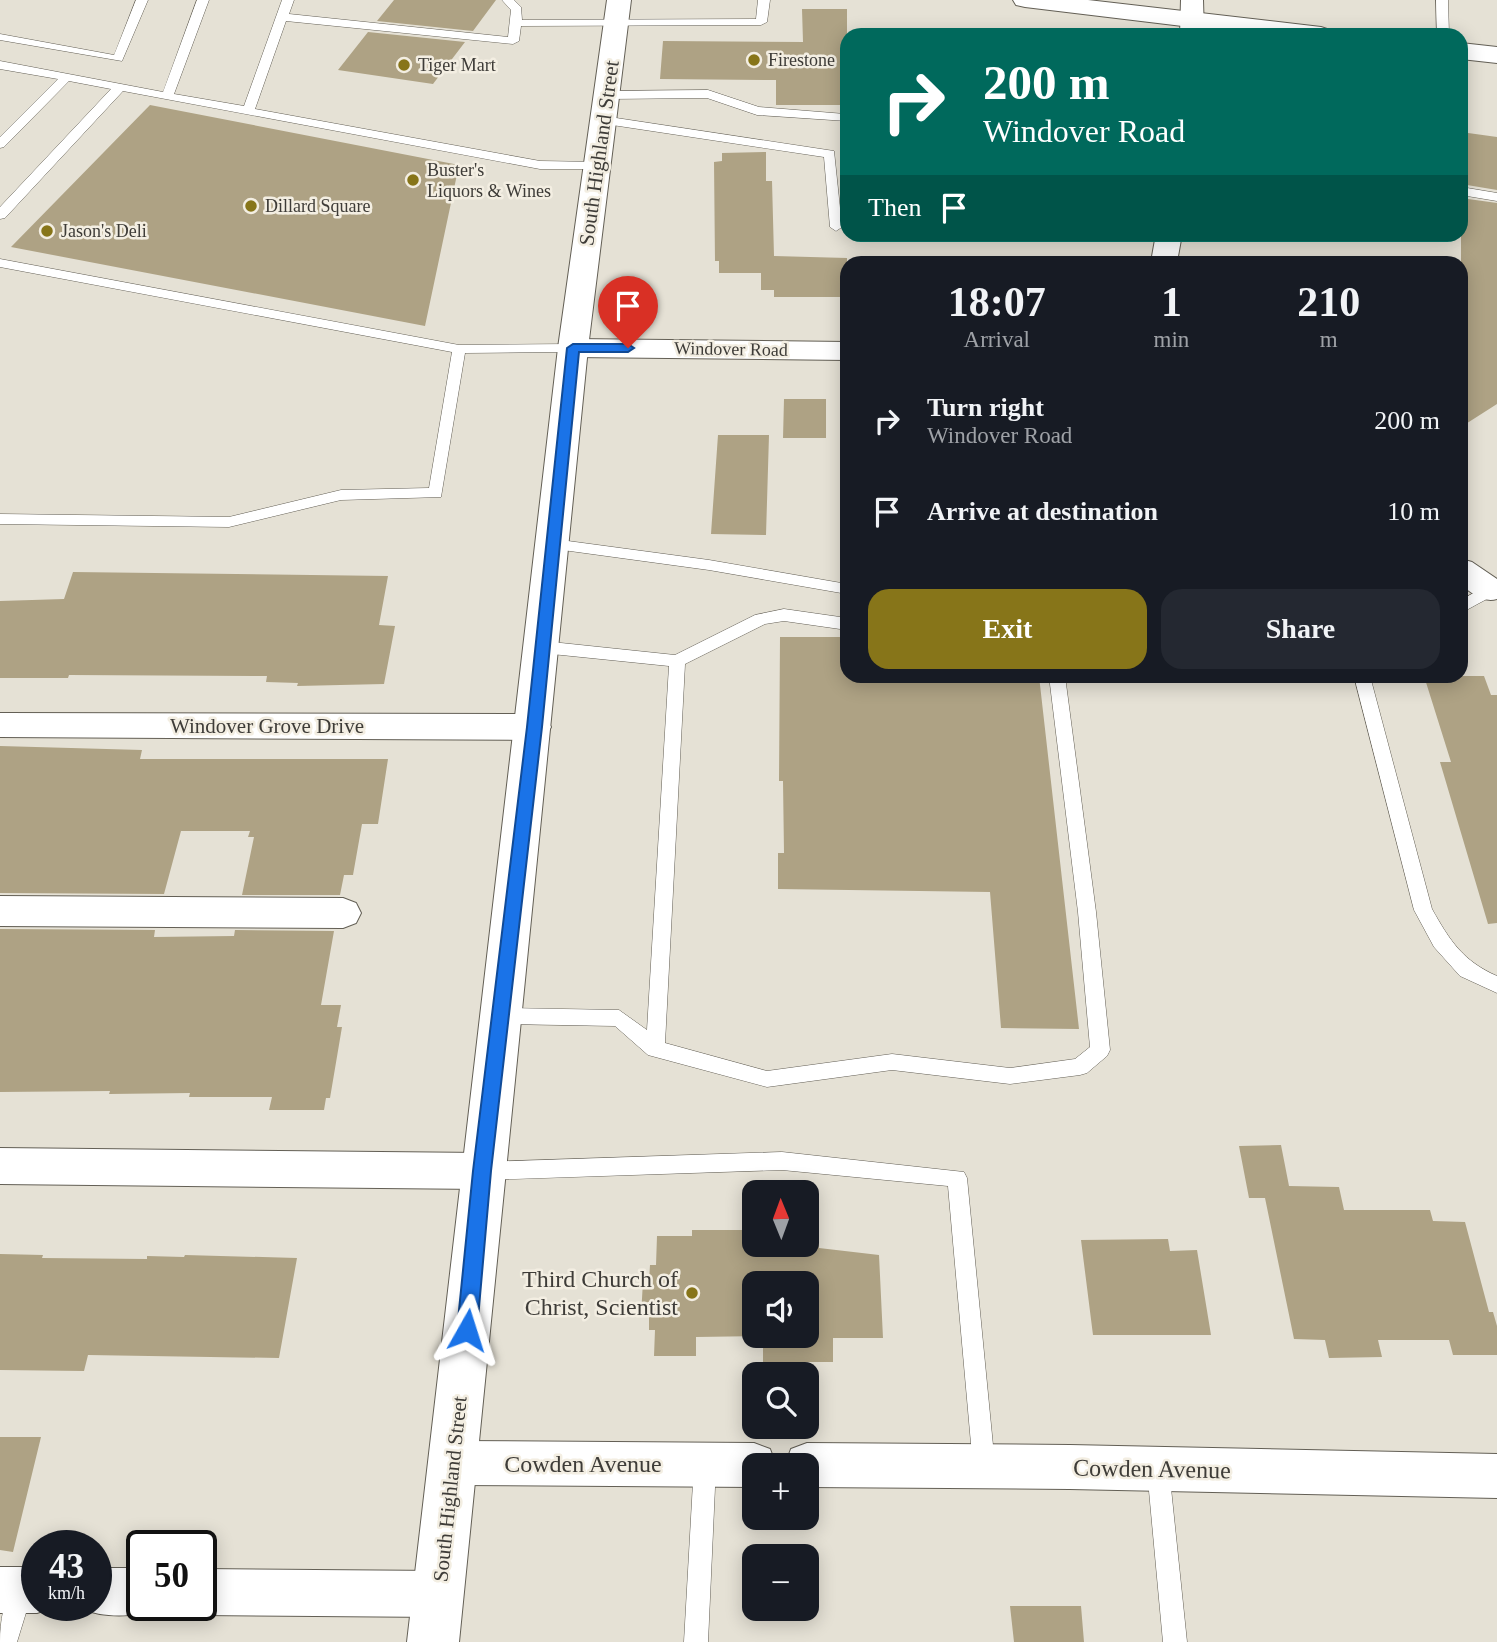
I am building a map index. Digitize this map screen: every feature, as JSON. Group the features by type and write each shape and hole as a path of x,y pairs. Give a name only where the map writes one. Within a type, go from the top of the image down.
{"main road":[{"path":"1025,0 1265,28"},
{"name":"South Highland Street","path":"433,1642 573,348 617,12"},
{"path":"1468,52 1497,55"}],"street":[{"name":"Windover Road","path":"573,348 840,351"},
{"path":"1468,575 1490,590"},
{"name":"Windover Grove Drive","path":"0,725 534,727"},
{"path":"0,911 343,913"},
{"path":"0,1166 482,1171"},
{"name":"Cowden Avenue","path":"454,1464 742,1465"},
{"name":"Cowden Avenue","path":"819,1465 1497,1476"},
{"path":"217,1592 439,1594"}],"lane":[{"path":"108,71 142,0"},
{"path":"167,96 203,0"},
{"path":"248,111 289,0"},
{"path":"283,17 513,41 517,9 508,0"},
{"path":"516,23 617,12 761,22 764,0"},
{"path":"1441,0 1443,28"},
{"path":"0,37 108,71 120,87 540,165 597,166"},
{"path":"0,65 66,78 108,71"},
{"path":"0,144 66,78"},
{"path":"0,215 120,87"},
{"path":"605,108 708,94 757,111 840,118"},
{"path":"605,108 840,155"},
{"path":"831,154 836,227"},
{"path":"1468,192 1497,197"},
{"path":"0,263 459,349 573,348"},
{"path":"0,519 229,522 341,495 436,493 459,349"},
{"path":"553,544 709,565 840,588"},
{"path":"1468,603 1490,590"},
{"path":"542,647 677,661 761,619 784,615 840,623"},
{"path":"655,1049 677,661"},
{"path":"501,1016 618,1017 655,1049 767,1079 892,1062 1010,1076 1080,1067 1100,1049 1087,912 1058,683"},
{"path":"1364,683 1423,910 1441,942 1467,971 1497,985"},
{"path":"482,1171 782,1161 957,1178 984,1466"},
{"path":"696,1642 705,1465"},
{"path":"1158,1469 1175,1642"},
{"path":"5,1642 19,1590"}],"building":[{"path":"394,0 496,0 473,31 377,21"},
{"name":"Firestone","path":"802,9 847,9 847,28 840,28 840,105 776,105 776,80 660,79 663,41 803,42"},
{"name":"Tiger Mart","path":"368,32 465,42 433,84 338,70"},
{"name":"Dillard Square","path":"150,105 459,165 425,326 11,247"},
{"path":"1468,133 1497,137 1497,190 1468,185"},
{"path":"766,152 766,181 772,181 774,256 840,258 840,297 774,297 774,290 761,290 761,273 719,273 719,261 715,261 714,162 722,161 722,153"},
{"path":"1468,199 1497,203 1497,404 1468,423 1468,256 1461,256 1461,242 1468,242"},
{"path":"784,399 826,399 826,438 783,438"},
{"path":"718,435 769,435 766,535 711,534"},
{"path":"73,572 388,576 379,625 395,626 384,684 297,686 298,683 266,682 267,676 69,675 68,678 0,678 0,601 64,599"},
{"path":"780,637 840,637 840,683 1040,683 1079,1029 1001,1028 990,892 778,889 778,853 784,853 783,781 779,781"},
{"path":"1468,676 1484,676 1491,695 1497,695 1497,923 1488,924 1440,762 1451,762 1426,683 1468,683"},
{"path":"0,746 142,750 140,759 388,759 378,824 362,824 353,875 344,875 340,895 242,895 254,837 248,837 250,831 181,831 164,894 0,893"},
{"path":"0,929 155,930 154,937 234,936 235,930 334,931 321,1005 341,1005 337,1027 342,1027 330,1098 326,1098 324,1110 269,1110 272,1097 189,1097 190,1093 109,1094 110,1091 0,1092"},
{"path":"1281,1145 1289,1186 1339,1187 1344,1210 1430,1210 1433,1221 1465,1222 1489,1312 1493,1312 1497,1326 1497,1355 1453,1355 1449,1340 1378,1340 1382,1357 1329,1358 1325,1340 1294,1339 1265,1198 1249,1198 1239,1146"},
{"path":"692,1230 742,1230 742,1257 819,1257 819,1248 879,1255 883,1338 833,1338 833,1362 763,1362 763,1348 819,1348 819,1271 742,1271 742,1336 696,1337 696,1356 654,1356 655,1330 649,1330 649,1316 641,1316 643,1281 649,1281 650,1265 656,1265 657,1236 692,1236"},
{"path":"1168,1239 1170,1251 1197,1250 1211,1335 1093,1335 1081,1240"},
{"path":"0,1254 43,1255 42,1258 147,1259 147,1256 185,1255 297,1258 279,1358 88,1355 84,1371 0,1370"},
{"path":"0,1437 41,1437 13,1552 0,1550"},
{"path":"1010,1606 1081,1606 1084,1642 1014,1642"}],"place":[{"name":"Firestone","path":"754,60"},
{"name":"Tiger Mart","path":"404,65"},
{"name":"Buster's Liquors & Wines","path":"413,180"},
{"name":"Dillard Square","path":"251,206"},
{"name":"Jason's Deli","path":"47,231"},
{"name":"Third Church of Christ, Scientist","path":"692,1293"}],"route":[{"path":"467,1330 482,1171 534,727 573,348 628,348"}]}
